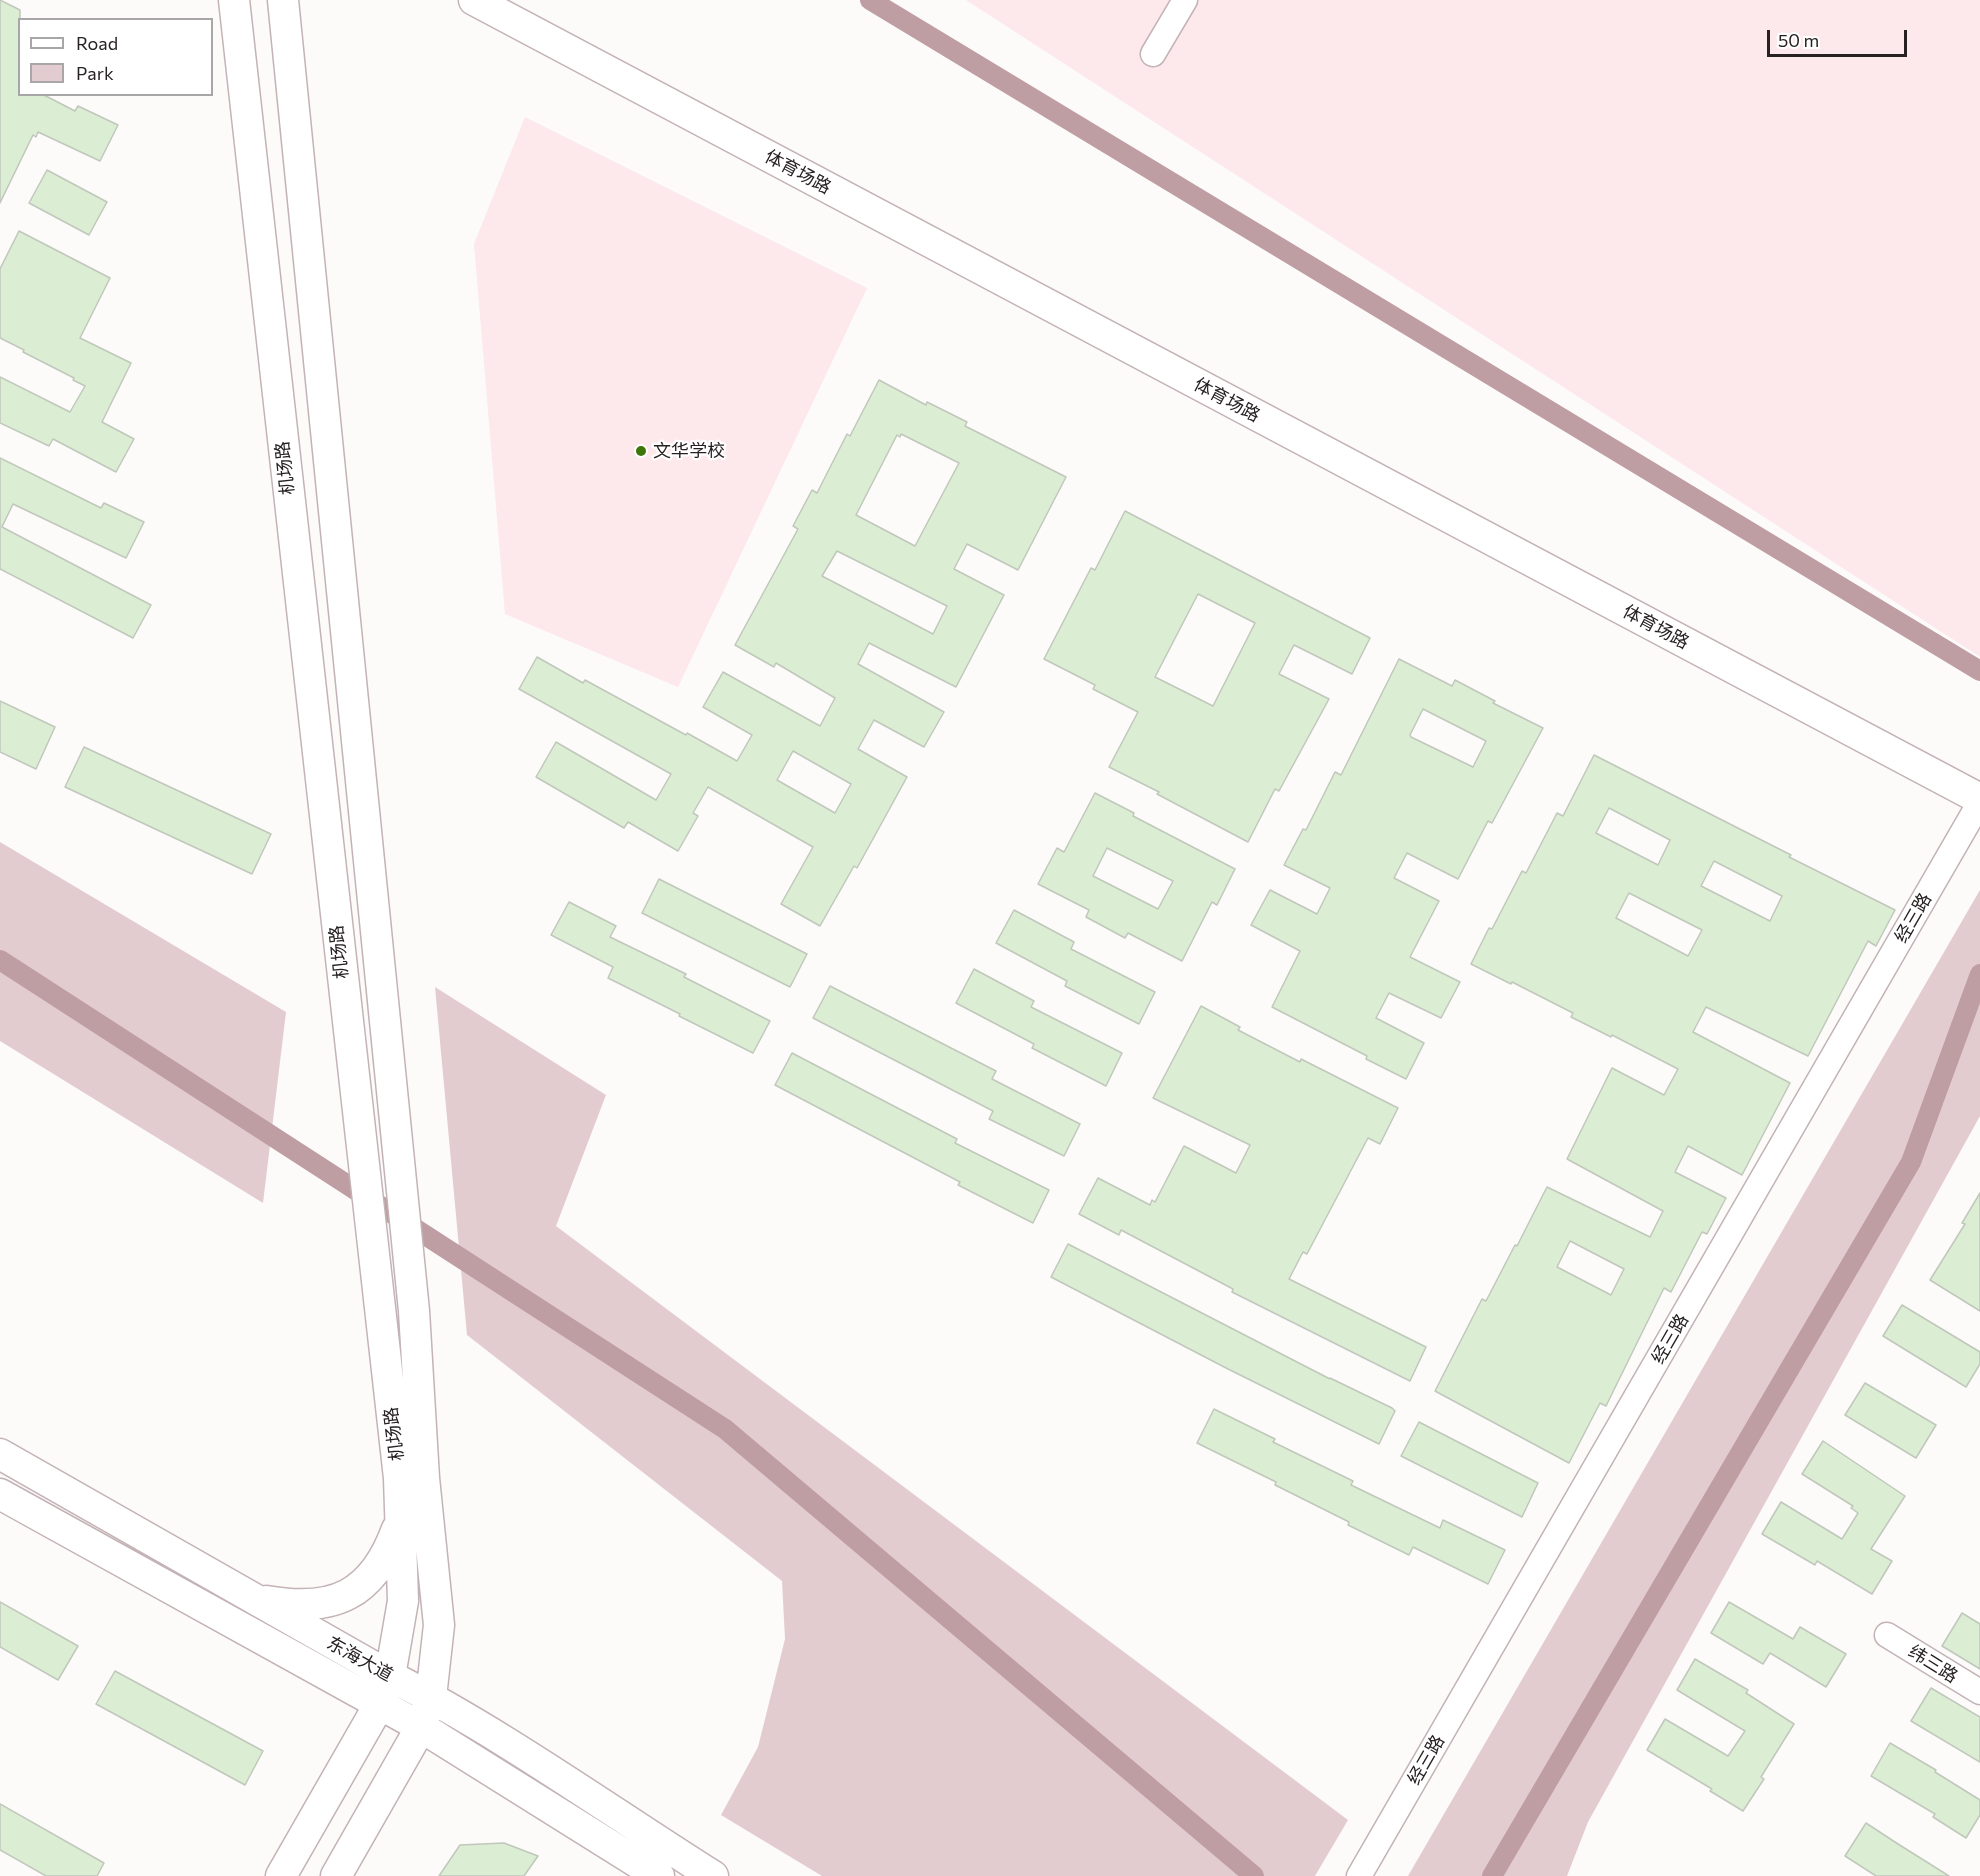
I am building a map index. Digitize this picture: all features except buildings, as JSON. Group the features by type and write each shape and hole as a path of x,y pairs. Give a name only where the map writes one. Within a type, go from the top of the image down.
{"main road":[{"name":"机场路","path":"234,0 399,1478 403,1601 390,1676 379,1705 281,1876"},
{"name":"机场路","path":"282,0 414,1311 424,1478 438,1625 431,1697 421,1727 336,1876"},
{"name":"体育场路","path":"474,0 1980,801"},
{"name":"东海大道","path":"0,1454 390,1676 431,1697 510,1745 713,1876"},
{"name":"东海大道","path":"0,1494 421,1727 659,1876"},
{"path":"253,1598 285,1604 320,1604 354,1592 375,1572 390,1549 400,1521"}],"street":[{"path":"1154,54 1185,0"},
{"name":"经三路","path":"1359,1876 1980,801"},
{"name":"纬三路","path":"1887,1635 1980,1692"}],"shaded area":[{"path":"966,0 1980,0 1980,657"},
{"name":"文华学校","path":"525,117 867,288 678,687 505,614 474,244"}],"green space":[{"path":"0,842 286,1012 263,1203 0,1041"},
{"path":"1980,890 1980,1116 1588,1822 1567,1876 1408,1876"},
{"path":"435,987 606,1095 556,1226 1348,1820 1315,1876 822,1876 721,1815 758,1747 785,1639 782,1581 467,1335"}],"waterway":[{"path":"870,0 1980,671"},
{"path":"0,960 725,1429 1254,1876"},
{"path":"1492,1876 1911,1162 1980,974"}],"place":[{"name":"文华学校","path":"641,451"}]}
